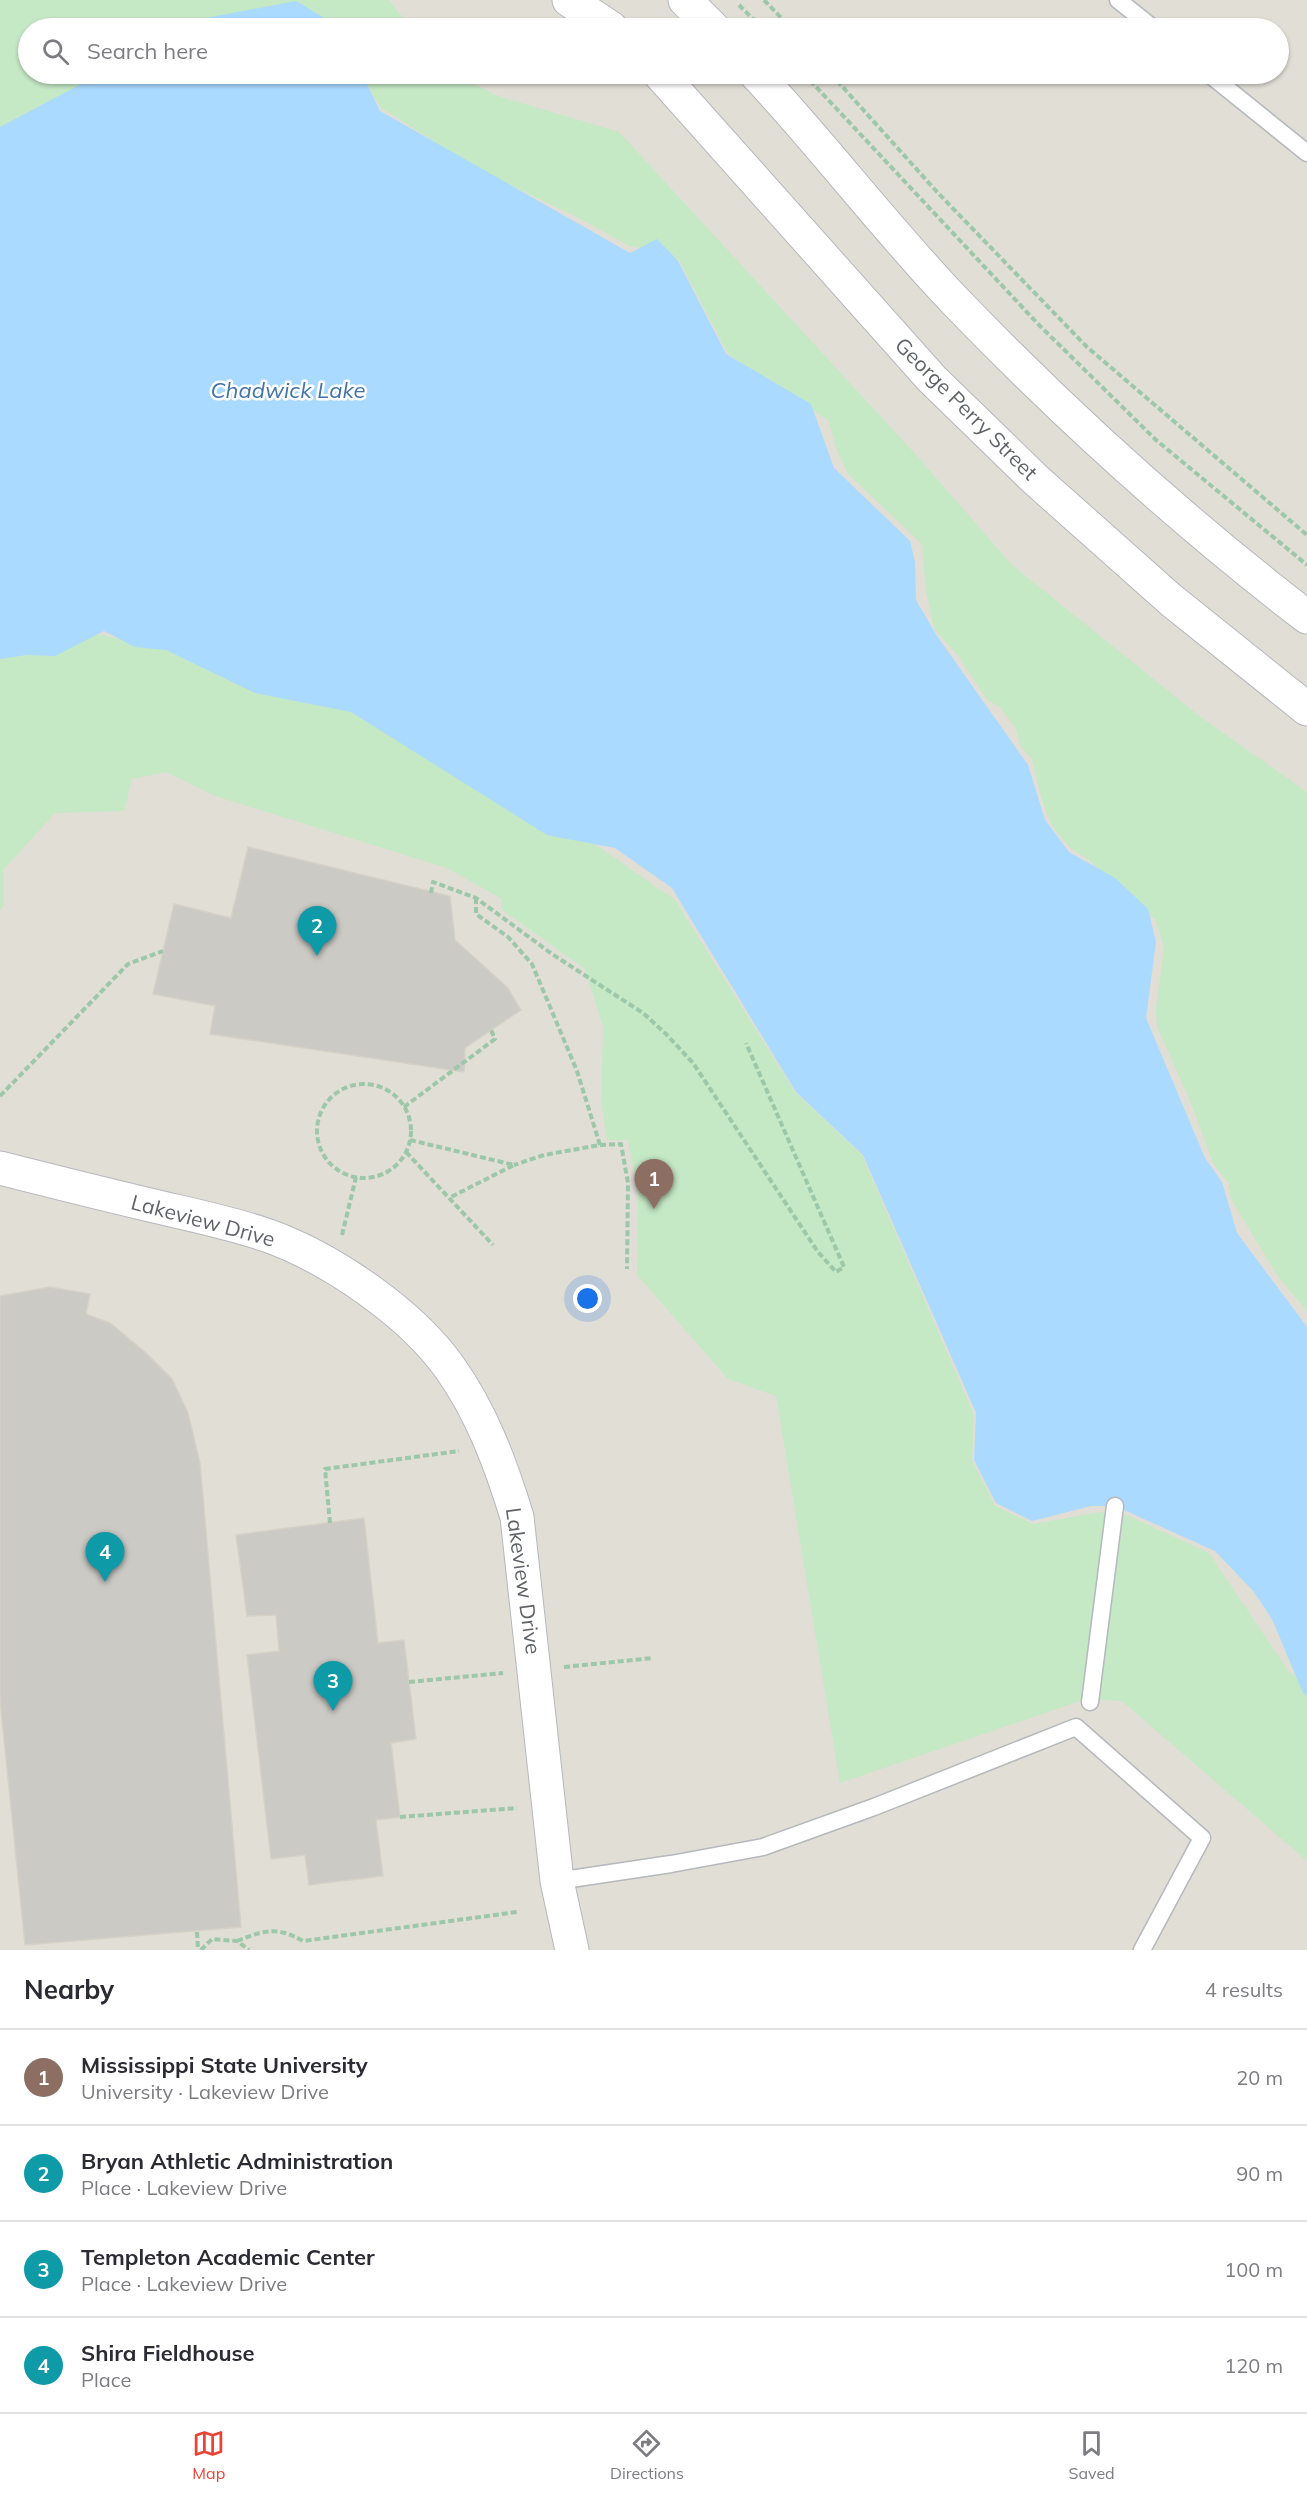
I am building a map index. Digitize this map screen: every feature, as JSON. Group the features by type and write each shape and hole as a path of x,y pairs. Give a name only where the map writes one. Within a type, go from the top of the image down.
{"street":[{"path":"569,0 596,18"},
{"path":"685,0 703,18"},
{"name":"George Perry Street","path":"669,84 932,379 1036,480 1129,562 1307,709"},
{"path":"765,84 955,300 1055,401 1103,448 1173,510 1307,617"},
{"name":"Lakeview Drive","path":"0,1168 269,1236 328,1263 374,1294 412,1328 450,1367 483,1427 503,1472 517,1517 557,1881 572,1950"}],"lane":[{"path":"1118,0 1140,18"},
{"path":"1221,84 1307,153"},
{"path":"1090,1702 1115,1506"},
{"path":"557,1881 763,1847 874,1807 1076,1727 1202,1838 1142,1950"}],"path":[{"path":"735,0 752,18"},
{"path":"764,0 781,18"},
{"path":"813,84 1039,326 1156,440 1307,565"},
{"path":"840,84 938,193 1087,347 1307,534"},
{"path":"431,893 433,882 476,898 552,954 643,1013 666,1034 693,1063 818,1252 836,1272 844,1267 746,1043"},
{"path":"476,898 476,914 507,938 531,964 577,1071 600,1144"},
{"path":"0,1096 128,964 163,951"},
{"path":"405,1107 495,1039 491,1030"},
{"path":"366,1084 381,1087 394,1095 405,1107 411,1128 410,1140 406,1152 397,1164 385,1173 371,1177 356,1177 341,1172 329,1162 321,1149 317,1134 319,1118 325,1104 336,1093 350,1086 366,1084"},
{"path":"410,1140 514,1165"},
{"path":"449,1198 514,1165 544,1155 600,1144 621,1144 628,1183 627,1269"},
{"path":"406,1152 493,1245"},
{"path":"328,1263 341,1237 356,1177"},
{"path":"330,1522 325,1469 464,1450"},
{"path":"400,1817 524,1808"},
{"path":"199,1950 212,1939 237,1941 256,1934 283,1930 303,1941 517,1912"},
{"path":"197,1932 199,1950"},
{"path":"237,1941 249,1950"}],"shaded area":[{"path":"0,0 1307,0 1307,1950 0,1950"}],"green space":[{"path":"0,0 389,0 403,18 18,18 18,84 94,84 0,135"},
{"path":"366,84 474,84 498,96 619,132 917,456 1012,565 1202,718 1307,792 1307,1311 1277,1275 1231,1199 1229,1184 1213,1163 1191,1103 1157,1027 1156,1008 1164,947 1156,920 1089,860 1069,847 1052,826 1041,797 1032,759 1021,747 1016,729 1000,707 987,700 959,657 934,629 926,591 922,544 848,474 836,448 828,420 728,354 679,260 660,251 629,246 581,219 485,173 381,108"},
{"path":"59,628 107,636 255,672 438,748 602,849 675,900 795,1092 862,1155 974,1415 972,1460 995,1506 1033,1524 1100,1512 1129,1516 1209,1553 1289,1672 1307,1683 1307,1861 1122,1701 1086,1699 840,1783 776,1396 728,1379 637,1275 638,1194 628,1140 607,1140 601,1100 603,1027 585,969 501,909 502,899 447,868 215,796 166,772 132,779 124,811 55,813 3,870 4,906 0,910 0,648"}],"water":[{"path":"296,1 324,18 206,18"},
{"name":"Chadwick Lake","path":"81,84 367,84 380,111 630,253 657,239 678,261 726,354 811,404 834,468 910,541 915,562 916,600 937,636 1028,765 1045,820 1069,852 1115,878 1148,909 1156,942 1146,1018 1205,1158 1222,1182 1237,1233 1307,1327 1307,1696 1303,1693 1272,1619 1254,1592 1215,1551 1115,1506 1091,1506 1032,1521 996,1503 974,1460 976,1413 863,1155 796,1092 672,888 615,848 547,835 351,712 255,693 166,650 135,647 104,631 55,656 26,655 0,659 0,127"}],"building":[{"path":"248,847 450,896 455,940 508,988 521,1010 465,1048 464,1072 210,1034 215,1006 153,994 174,904 231,918"},
{"path":"50,1287 90,1294 86,1314 110,1323 145,1352 172,1379 188,1413 200,1463 241,1927 25,1945 0,1700 0,1296"},
{"path":"364,1518 378,1643 404,1640 416,1739 391,1743 400,1817 376,1820 383,1876 309,1885 305,1855 271,1859 247,1655 279,1651 276,1615 247,1616 236,1535"}],"place":[{"name":"Bryan Athletic Administration","path":"317,956"},
{"name":"Mississippi State University","path":"654,1209"},
{"name":"Shira Fieldhouse","path":"105,1582"},
{"name":"Templeton Academic Center","path":"333,1711"}]}
